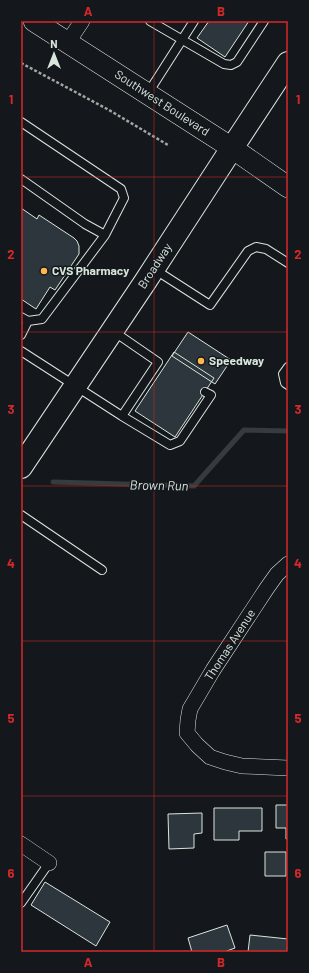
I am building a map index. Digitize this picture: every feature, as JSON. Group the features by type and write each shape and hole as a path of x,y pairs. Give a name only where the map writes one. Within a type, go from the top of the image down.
{"main road":[{"name":"Broadway","path":"21,467 154,269 288,63"}],"street":[{"name":"Southwest Boulevard","path":"34,21 232,148 288,187"},
{"path":"68,42 82,21"},
{"name":"Thomas Avenue","path":"288,564 277,574 267,588 213,670 190,710 187,733 210,757 242,766 288,768"},
{"path":"21,844 49,863"}],"lane":[{"path":"150,21 224,64 231,65 237,62 264,21"},
{"path":"147,93 194,21"},
{"path":"21,122 120,189 124,198 106,235 42,319 24,319 21,335"},
{"path":"21,179 85,224 106,235"},
{"path":"154,269 210,305 248,251 256,247 266,249 288,263"},
{"path":"112,330 161,364 122,416"},
{"path":"21,351 170,445 180,441 211,395 205,392"},
{"path":"288,367 283,374 285,383 288,386"},
{"path":"21,515 102,570"},
{"path":"21,902 49,863"}],"path":[{"path":"21,63 109,110 168,145"}],"building":[{"path":"209,21 249,21 225,57 197,38"},
{"name":"CVS Pharmacy","path":"21,208 37,219 39,215 74,238 79,246 79,254 55,290 50,287 36,309 21,299"},
{"path":"188,332 231,360 215,384 172,356"},
{"path":"174,352 214,378 175,437 135,411"},
{"path":"276,805 288,805 288,839 286,839 286,828 276,828"},
{"path":"214,808 262,808 262,831 239,831 239,840 214,840"},
{"path":"202,813 202,833 194,834 194,848 169,849 168,814"},
{"path":"265,852 286,852 286,876 265,876"},
{"path":"45,882 110,922 96,946 31,905"},
{"path":"227,925 235,948 224,952 192,952 188,938"},
{"path":"250,935 288,939 287,952 248,952"}],"waterway":[{"name":"Brown Run","path":"53,482 194,486 244,430 288,431"}],"place":[{"name":"CVS Pharmacy","path":"44,271"},
{"name":"Speedway","path":"201,361"}]}
